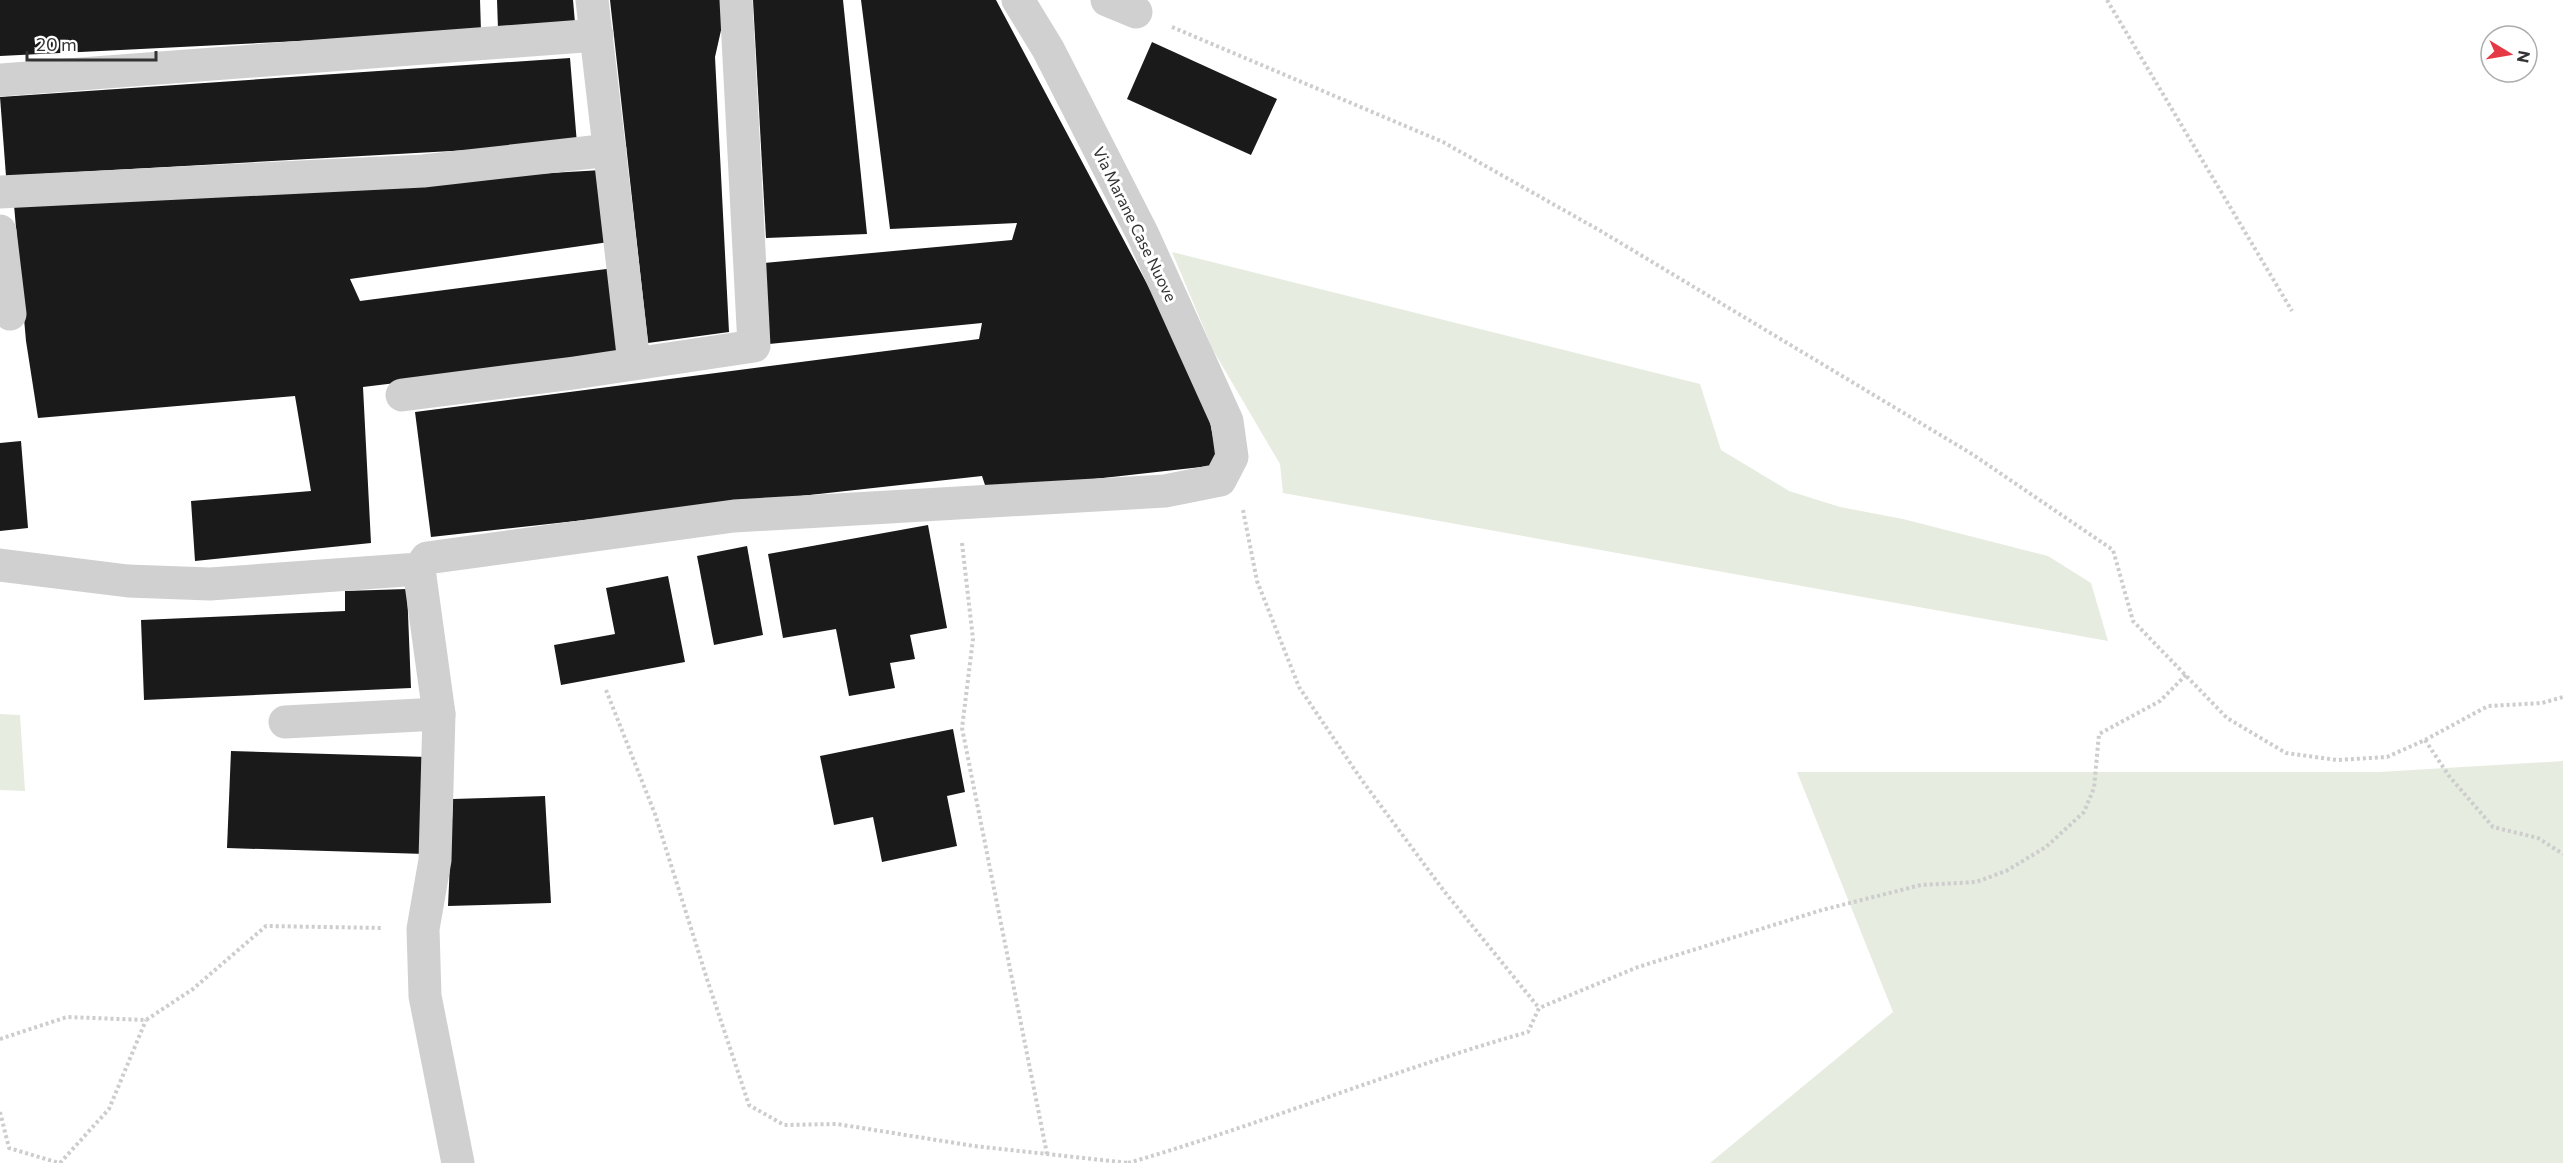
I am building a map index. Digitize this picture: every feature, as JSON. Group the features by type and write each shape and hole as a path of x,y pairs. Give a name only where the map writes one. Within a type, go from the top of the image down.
{"street":[{"path":"592,0 634,363"},
{"path":"402,395 574,374 754,346 736,0"},
{"name":"Via Marane Case Nuove","path":"1018,0 1048,49 1143,235 1227,421 1232,457"},
{"path":"0,80 597,35"},
{"path":"0,192 423,171 610,150"},
{"path":"0,231 10,314"},
{"path":"458,1163 425,996 423,929 435,860 439,714 419,569 427,558 734,516 1165,491 1220,480 1232,457"},
{"path":"0,565 128,581 210,584 419,569"},
{"path":"285,722 439,714"}],"path":[{"path":"2107,0 2292,311"},
{"path":"1121,6 1443,142 1599,230 1972,454 2113,550 2133,621 2187,674 2227,718 2286,753 2337,760 2387,757 2425,740 2488,706 2542,703 2563,697"},
{"path":"1232,457 1257,580 1299,687 1361,779 1444,891 1539,1008"},
{"path":"957,503 973,639 963,728 1047,1154"},
{"path":"606,690 655,814 706,979 749,1105 784,1125 837,1124 974,1146 1128,1163 1202,1142 1467,1049 1528,1032 1539,1008 1638,967 1822,910 1921,885 1976,882 2006,871 2046,847 2084,812 2094,788 2099,734 2160,702 2187,674"},
{"path":"2425,740 2449,776 2493,827 2538,838 2563,854"},
{"path":"0,1112 9,1148 60,1163 108,1109 146,1020 193,989 266,926 423,929"},
{"path":"0,1039 67,1017 146,1020"}],"shaded area":[{"path":"1172,252 1700,384 1721,450 1789,491 1840,507 1903,519 2048,556 2091,583 2108,641 1283,493 1280,464 1213,350"},
{"path":"0,714 20,715 25,791 0,790"},
{"path":"2563,761 2563,1163 1710,1163 1893,1012 1797,772 2379,772"}],"building":[{"path":"0,0 480,0 481,32 0,56"},
{"path":"497,0 573,0 575,23 498,29"},
{"path":"610,0 722,0 724,17 715,57 729,332 648,343"},
{"path":"753,0 843,0 867,234 766,238"},
{"path":"861,0 996,0 1203,389 1219,465 987,491 982,476 431,537 415,412 979,339 982,323 769,344 764,263 1012,240 1017,223 890,229"},
{"path":"1152,42 1277,99 1251,155 1127,99"},
{"path":"570,58 577,144 6,176 0,97"},
{"path":"602,170 609,242 350,279 360,301 614,268 624,355 363,387 371,543 195,561 191,501 311,491 295,396 38,418 26,341 14,205"},
{"path":"21,441 28,528 0,531 0,443"},
{"path":"928,525 947,628 910,635 915,659 890,663 895,688 849,696 836,629 783,638 768,554"},
{"path":"747,546 763,635 714,645 697,556"},
{"path":"668,576 685,662 561,685 554,645 615,634 606,588"},
{"path":"407,589 411,688 144,700 141,620 345,611 345,591"},
{"path":"953,729 965,792 947,796 957,846 882,862 873,817 834,825 820,756"},
{"path":"231,751 428,757 425,854 227,848"},
{"path":"545,796 551,903 448,906 453,799"}]}
